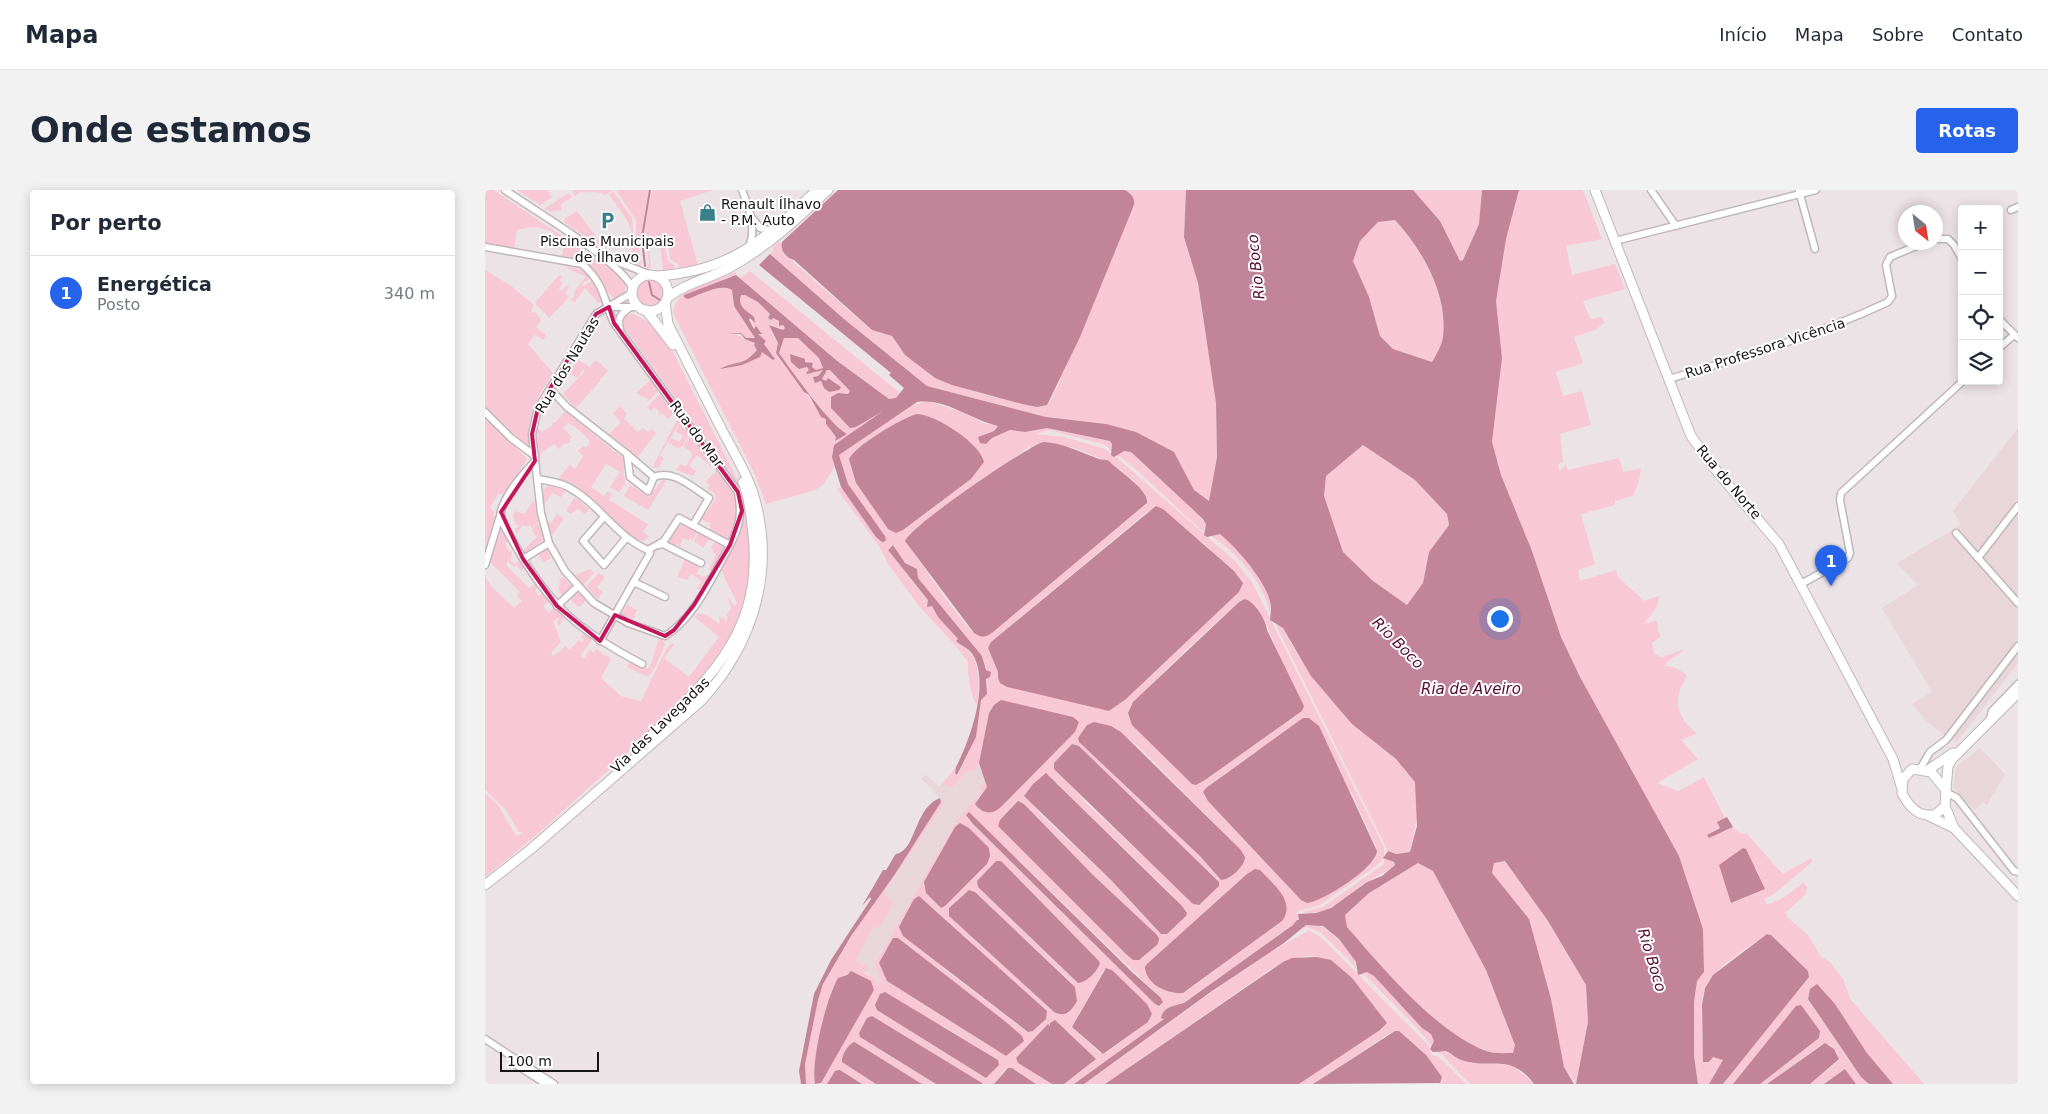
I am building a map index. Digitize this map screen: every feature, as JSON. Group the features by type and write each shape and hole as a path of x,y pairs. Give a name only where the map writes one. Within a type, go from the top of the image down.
{"main road":[{"path":"817,190 772,231 730,259 695,272 639,278 632,290 642,309 656,310 680,288 726,269 750,256 781,232 828,190"},
{"name":"Rua do Norte","path":"1595,190 1691,436 1700,450 1768,528 1801,584 1893,759 1901,786"},
{"path":"653,276 667,287 666,300"},
{"name":"Via das Lavegadas","path":"485,885 525,854 702,700 721,677 748,628 757,605 763,570 763,546 757,506 742,467 668,324 666,300"},
{"name":"Via das Lavegadas","path":"485,881 506,866 565,814 698,691 728,650 745,617 750,598 755,553 745,486 685,364 661,327 642,309"},
{"path":"698,691 714,678 742,632 748,628 746,623 755,587 759,550 757,524 748,502"},
{"path":"1954,828 1945,804 1947,766 1963,745 2018,693"},
{"path":"1963,745 1920,770 1907,773 1901,786 1902,793 1909,805 1922,814 1954,828 2018,896"},
{"path":"1893,759 1936,776 1946,790"},
{"path":"1929,816 1936,814 1945,804"}],"street":[{"path":"505,190 597,253 625,276 632,290"},
{"path":"742,190 752,218 760,228 772,231"},
{"path":"1651,190 1676,226"},
{"path":"1615,241 1799,192 1816,190"},
{"path":"1799,192 1815,249"},
{"path":"2011,210 2018,207"},
{"path":"748,248 752,238 752,218"},
{"path":"1943,239 1948,239 1958,253"},
{"name":"Rua do Mar","path":"485,247 582,264 592,273 609,307 613,323 738,492 742,511 738,528 730,545 694,605 674,630 665,636"},
{"name":"Rua Professora Vicência","path":"1669,379 1793,342 1847,321 1888,302 1892,296 1886,264 1889,257 1906,250"},
{"path":"597,253 653,276"},
{"name":"Rua dos Nautas","path":"632,290 596,314 538,408 532,434 541,513 549,542 565,571 594,603 628,623 665,636"},
{"path":"609,307 642,309"},
{"path":"621,332 618,322 621,314 629,308"},
{"path":"2003,323 2016,336 2003,345"},
{"path":"1801,584 1848,558 1851,552 1840,500 1841,493 1959,385"},
{"path":"550,389 567,407 655,477"},
{"path":"485,412 511,438 535,458 510,494 501,512 485,565"},
{"path":"627,454 630,477 648,492 655,477 663,474 671,475 709,498 693,525"},
{"path":"538,479 567,486 585,499 626,538 648,550"},
{"path":"1978,558 2018,506"},
{"path":"501,512 504,525 523,559 557,606 600,641 642,664"},
{"path":"604,517 583,540 604,565 626,538"},
{"path":"648,550 664,541 679,518 730,545"},
{"path":"1956,532 2018,603"},
{"path":"523,559 549,542"},
{"path":"657,545 663,544 701,563"},
{"path":"600,641 650,553 648,550"},
{"path":"633,584 636,583 665,597"},
{"path":"557,606 578,586"},
{"path":"1920,770 1931,752 1946,740 2018,646"},
{"path":"1990,718 1992,711 2018,684"},
{"path":"1946,790 1957,798 2014,870 2018,872"},
{"path":"1945,804 1964,807"},
{"path":"485,1039 554,1084"},
{"path":"485,1044 545,1084"}],"highlighted area":[{"path":"609,307 614,323 738,492 742,511 730,545 694,605 674,630 665,636 615,615 600,641 557,606 523,559 501,512 535,461 532,434 538,408 596,314"}],"shaded area":[{"path":"485,190 494,190 619,275 627,283 624,293 615,299 607,292 592,267 586,262 562,256 564,247 554,245 554,233 544,229 532,227 517,230 514,249 485,244"},
{"path":"517,190 547,190 552,197 540,205"},
{"path":"612,190 605,195 582,191 575,196 572,191"},
{"path":"616,190 650,190 641,240 636,239 636,220"},
{"path":"652,190 713,190 680,201 698,265 679,269 678,264 670,259 668,244 664,240 645,240 645,227"},
{"path":"1125,190 1186,190 1184,237 1198,283 1216,403 1217,457 1209,501 1194,490 1174,452 1106,424 1046,417 927,386 844,319 770,254 774,250 772,247 780,241 784,254 872,330 892,336 900,349 935,378 982,394 1037,407 1051,400 1134,205 1131,194"},
{"path":"1413,190 1482,190 1479,224 1463,260 1460,262 1440,221"},
{"path":"1519,190 1583,190 1602,239 1566,246 1572,275 1615,264 1625,289 1583,301 1590,319 1602,317 1604,323 1597,329 1574,337 1583,363 1556,372 1563,396 1582,391 1591,425 1560,434 1563,462 1558,464 1559,471 1566,465 1568,470 1619,458 1623,472 1641,468 1639,481 1633,496 1615,501 1615,505 1581,514 1595,564 1578,570 1580,581 1616,570 1618,577 1644,601 1659,596 1657,607 1645,622 1646,624 1655,620 1658,623 1658,631 1661,636 1652,643 1655,654 1661,657 1685,649 1664,666 1673,667 1686,674 1678,696 1679,709 1684,720 1697,733 1681,740 1698,759 1657,783 1678,791 1704,777 1725,818 1718,822 1720,827 1707,835 1725,832 1733,827 1739,833 1747,834 1783,874 1811,858 1812,862 1774,894 1764,899 1767,904 1773,903 1803,883 1807,886 1806,894 1786,912 1787,917 1808,935 1821,957 1830,962 1843,979 1851,1000 1924,1084 1893,1084 1867,1053 1835,1004 1813,986 1808,996 1810,1002 1851,1063 1869,1084 1856,1084 1845,1069 1824,1084 1810,1084 1836,1063 1838,1054 1830,1044 1820,1046 1767,1084 1760,1084 1819,1038 1820,1035 1799,1005 1733,1084 1723,1084 1809,977 1808,971 1771,935 1767,934 1725,965 1710,979 1705,987 1702,1003 1703,1062 1713,1057 1722,1058 1723,1063 1709,1084 1698,1084 1694,1056 1694,1002 1697,981 1704,972 1703,929 1679,856 1580,677 1561,637 1532,551 1501,475 1492,442 1502,358 1496,301 1506,239","holes":["1719,865 1756,868 1765,889 1733,903"]},
{"path":"613,191 632,218 634,240 639,243 641,266 634,265 630,259 633,239 632,232 626,218 609,195"},
{"path":"569,193 572,197 561,204 562,210 551,212 544,209"},
{"path":"577,211 602,245 600,247 565,223 564,219"},
{"path":"1395,220 1424,260 1442,305 1443,337 1432,362 1393,349 1380,336 1369,297 1353,261 1360,241 1378,222"},
{"path":"646,242 664,243 668,261 674,265 675,269 663,270 660,245 649,246 651,268 646,268 649,263"},
{"path":"565,267 579,270 588,275 590,278 582,284 584,286 591,281 602,299 599,304 585,288 575,302 571,300 575,295 573,293 586,277"},
{"path":"485,270 510,285 534,305 530,313 535,312 541,320 536,327 546,335 543,340 535,335 528,344 553,373 531,415 528,430 530,446 528,447 485,408"},
{"path":"750,271 900,393 896,398 889,399 836,360 740,278"},
{"path":"735,272 736,275 725,278 688,299 710,290 727,288 732,290 733,304 755,338 746,338 741,333 726,333 738,335 755,343 757,350 752,358 723,369 754,360 762,352 773,360 775,359 758,334 762,334 756,326 755,329 750,317 755,323 751,314 744,311 740,303 741,295 745,294 758,302 770,314 768,318 771,320 773,317 785,328 783,330 770,324 771,332 778,343 776,349 821,416 826,419 830,430 836,437 835,441 847,433 822,410 779,353 784,338 798,338 819,357 823,368 816,370 823,370 818,376 818,381 837,389 838,385 829,378 826,381 822,379 827,370 830,370 850,391 848,394 838,393 831,397 842,420 856,427 881,411 884,412 834,445 832,457 836,464 824,484 815,490 766,504 755,475 673,313 676,304 688,291","holes":["790,354 813,364 812,367 816,370 809,370 807,367 793,362"]},
{"path":"559,275 562,276 560,280 562,283 559,290 562,291 567,285 569,287 565,293 569,297 549,318 535,303"},
{"path":"651,279 661,283 665,293 661,303 651,307 641,303 637,293 641,283"},
{"path":"631,313 649,322 672,350 738,481 748,521 750,562 745,600 733,631 703,678 624,756 533,838 485,877 485,793 498,805 516,836 523,833 519,832 505,809 485,790 485,576 490,585 514,608 522,601 517,596 520,592 490,562 501,529 508,541 505,544 509,552 512,551 511,561 514,564 522,560 526,566 521,571 516,565 514,567 508,561 506,565 529,588 537,582 538,587 535,591 539,596 544,592 549,601 543,606 548,613 555,607 566,616 559,626 557,623 559,617 553,621 561,642 551,653 553,656 564,648 564,645 570,650 579,640 583,642 584,640 581,637 585,632 593,638 581,655 584,658 590,650 594,652 596,649 611,659 601,678 621,696 641,701 666,649 672,643 674,645 664,658 689,677 719,637 695,617 698,613 706,615 720,624 719,617 725,619 725,622 728,619 727,615 731,608 727,596 735,606 737,603 721,570 730,550 730,543 718,533 710,530 710,523 702,520 693,525 707,512 716,498 715,494 707,488 710,485 706,482 715,474 717,466 730,478 732,475 623,326 625,316"},
{"path":"578,360 589,366 588,368 596,360 608,371 601,379 596,375 601,380 576,408 563,394 585,371 583,370 577,378 568,372"},
{"path":"652,379 660,390 646,403 648,399 636,393"},
{"path":"661,393 676,411 668,419 663,414 658,415 659,412 655,407 651,411 647,407"},
{"path":"927,401 965,413 983,423 998,426 994,431 986,433 986,444 992,438 1010,430 1025,432 1047,428 1110,441 1112,444 1111,451 1106,445 1049,430 1036,434 1064,437 1105,449 1235,561 1252,582 1384,847 1384,858 1394,862 1395,865 1328,909 1320,912 1302,912 1323,907 1384,864 1384,859 1318,906 1297,911 1298,916 1300,916 1299,920 1293,925 1184,1003 1168,1008 1162,1014 1164,1019 1074,1084 1064,1084 1096,1059 1058,1023 1052,1021 1016,1058 1018,1063 1052,1084 1036,1084 1012,1068 1005,1070 994,1084 982,1084 863,1039 936,1084 922,1084 854,1042 850,1044 842,1061 876,1084 862,1084 840,1070 827,1084 820,1084 874,990 851,971 844,976 815,1064 815,1084 806,1084 805,1064 823,984 851,936 942,800 944,802 942,806 883,894 894,903 879,928 874,925 855,961 868,968 865,973 875,979 876,984 882,981 876,967 876,962 954,825 981,790 978,787 985,782 987,787 976,801 999,809 1075,732 994,705 979,763 975,770 966,772 952,789 943,783 956,767 955,774 958,775 976,737 981,700 987,694 988,672 982,656 918,578 915,567 911,567 900,557 894,545 891,546 888,550 928,600 938,617 958,639 956,641 964,646 974,660 979,686 977,705 970,684 968,662 919,606 888,564 881,549 837,489 841,487 885,536 848,484 839,455 911,406","holes":["916,414 972,444 983,457 971,479 903,530 896,533 888,529 856,483 851,455 907,417","1029,447 1072,447 1110,462 1113,467 1123,472 1135,482 1147,499 1147,504 987,636 974,633 967,626 909,545 906,538 929,519","1148,511 1204,543 1241,588 1126,699 998,678 998,672 988,648 991,642","1239,602 1256,607 1266,623 1302,711 1205,780 1196,785 1192,784 1130,706 1186,650","1116,728 1143,751 1240,849 1221,880 1200,856 1078,738 1084,731","1072,744 1079,746 1219,882 1220,884 1197,906 1084,801 1054,763","1256,751 1351,792 1375,844 1377,851 1375,860 1301,900 1204,796 1206,788","1049,775 1171,894 1186,916 1167,934 1161,934 1111,880 1038,812","1018,801 1024,804 1094,876 1159,938 1156,945 1133,960 1003,831 1009,811","969,812 1163,1000 1157,1006 967,818","969,828 990,850 982,870 941,908 926,893","996,861 1001,861 1098,960 1100,963 1094,973 1085,981 1078,983 978,887 977,881","966,892 975,892 1075,987 1077,997 1069,1013 1059,1014 1054,1012 949,916 949,908","919,896 971,942 1046,1019 1034,1031 1025,1030 944,969","1287,911 1282,921 1191,988 1183,993 1170,993","898,938 914,952 1006,1056 887,981 879,963","1109,968 1147,1004 1152,1014 1148,1022 1106,1053 1100,1053 1072,1027 1104,970","875,1008 943,1026 998,1060 999,1065 986,1078"]},
{"path":"620,406 627,414 624,418 638,432 643,428 648,432 652,429 656,433 638,457 609,434 621,423 613,413"},
{"path":"565,411 624,459 624,474 606,464 591,487 604,496 608,491 612,494 609,500 648,524 643,532 649,536 645,541 635,540 585,493 559,478 570,465 575,469 583,456 578,451 583,446 586,448 590,441 578,429 568,423 563,428 572,437 569,440 571,442 559,449 554,444 543,450 539,459 537,427 542,432 553,425 551,423 556,422"},
{"path":"485,416 527,459 505,497 499,493 490,507 494,512 494,516 497,516 485,561"},
{"path":"679,416 689,430 688,436 682,447 678,448 668,443 671,438 679,442 683,436 676,431 681,421 660,455 664,458 659,467 652,468"},
{"path":"2018,428 2018,663 1956,743 1927,722 1912,704 1932,692 1882,608 1918,585 1897,563 1961,525 1953,511"},
{"path":"692,433 714,462 711,466 697,455 689,466 696,471 693,476 676,470 680,464 686,466 692,456 692,452 683,447"},
{"path":"1363,445 1415,480 1447,514 1449,525 1429,552 1423,583 1407,605 1373,581 1343,552 1324,496 1326,476"},
{"path":"1124,451 1131,452 1203,519 1206,524 1203,532 1141,474 1121,457 1116,456"},
{"path":"620,472 625,476 625,485 619,492 610,487"},
{"path":"663,479 666,481 648,510 624,496 630,485 649,497"},
{"path":"548,485 566,490 561,497 552,493 544,505 541,493"},
{"path":"575,497 589,509 585,514 578,509 571,514 566,511"},
{"path":"534,500 538,522 532,529 530,525 528,527 523,525 517,533 515,529 519,525 516,525 513,516 515,511 524,514"},
{"path":"557,514 564,519 552,535 547,521 551,523"},
{"path":"538,523 544,540 523,554 522,551 537,537 532,531"},
{"path":"681,524 697,532 693,540 690,538 689,541 683,538 679,547 677,544 674,548 667,544"},
{"path":"698,533 710,538 703,548 694,541"},
{"path":"1220,534 1240,553 1262,582 1268,595 1270,613 1262,591 1248,569 1230,550 1211,536"},
{"path":"715,541 721,543 724,550 712,572 709,569 716,554 712,552 711,548"},
{"path":"546,545 551,558 544,562 538,554"},
{"path":"686,557 700,564 697,574 703,577 711,574 699,589 696,589 702,581 691,574 687,580 677,577"},
{"path":"590,569 594,573 583,585 575,575"},
{"path":"599,573 605,577 597,587 603,592 598,599 586,586"},
{"path":"563,577 573,588 562,597 558,587 561,584 559,580"},
{"path":"576,591 586,600 581,606 577,606 571,600"},
{"path":"627,605 637,610 633,620 621,614"},
{"path":"1275,623 1283,628 1303,662 1326,693 1352,722 1401,764 1414,780 1418,810 1410,852 1396,854 1388,851"},
{"path":"660,637 665,644 656,666 648,677 627,667 631,660 648,669"},
{"path":"1980,748 2005,774 1987,805 1983,802 1974,810 1953,787 1956,767"},
{"path":"979,763 985,782 978,787 981,789 954,825 876,962 876,967 882,981 876,984 870,975 855,961 874,925 879,927 894,903 883,895 944,802 921,778 926,775 939,786 943,783 952,789 966,772 974,770"},
{"path":"1505,861 1548,921 1586,985 1588,1022 1576,1084 1564,1067 1551,999 1492,873 1494,863"},
{"path":"1418,863 1433,871 1486,970 1516,1045 1513,1053 1486,1051 1467,1042 1448,1029 1429,1014 1393,979 1347,927 1345,915 1369,893"},
{"path":"1316,924 1328,931 1349,951 1356,965 1356,970 1354,965 1320,932 1307,927 1301,930 1306,925"},
{"path":"1309,930 1323,939 1428,1045 1432,1055 1439,1057 1466,1084 1438,1084 1442,1081 1440,1074 1399,1031 1390,1033 1313,1084 1299,1084 1384,1027 1350,978 1338,966 1324,959 1309,956 1290,960 1268,971 1105,1084 1084,1084 1255,961"},
{"path":"1367,972 1374,976 1422,1028 1431,1034 1434,1041 1431,1045 1365,975 1358,975"},
{"path":"1442,1050 1459,1059 1514,1066 1534,1084 1470,1084 1441,1054 1435,1052"}],"water":[{"path":"838,190 1125,190 1131,194 1134,205 1080,337 1047,405 1037,407 1022,404 952,385 935,378 905,355 892,336 872,330 794,260 786,256 782,248 782,242"},
{"name":"Ria de Aveiro","path":"1186,190 1413,190 1440,221 1460,261 1463,260 1479,224 1482,190 1519,190 1506,239 1496,301 1502,358 1492,442 1501,475 1532,551 1561,637 1580,677 1679,856 1703,929 1704,972 1697,981 1694,1002 1694,1056 1698,1084 1576,1084 1588,1022 1586,985 1548,921 1505,861 1494,863 1492,873 1529,919 1551,999 1564,1067 1574,1084 1534,1084 1525,1074 1508,1065 1470,1062 1459,1059 1446,1051 1433,1052 1430,1049 1434,1041 1431,1034 1422,1028 1374,976 1367,972 1358,975 1356,962 1339,939 1323,926 1306,925 1284,943 1212,991 1084,1084 1074,1084 1164,1019 1161,1018 1164,1011 1184,1003 1293,925 1299,920 1298,914 1316,913 1331,908 1367,882 1382,876 1395,865 1394,862 1383,858 1388,851 1396,854 1410,852 1417,826 1415,782 1396,759 1352,724 1311,676 1283,628 1270,620 1270,600 1266,590 1252,568 1235,548 1220,534 1207,537 1204,535 1206,524 1203,519 1131,452 1124,451 1114,457 1111,455 1112,444 1110,441 1047,428 1025,432 1010,430 992,438 986,444 980,443 978,437 994,431 998,426 938,403 917,402 839,455 848,484 885,536 886,541 882,542 876,537 841,487 832,457 834,445 883,411 856,427 850,428 831,408 831,397 838,393 848,394 850,391 830,370 827,370 822,379 826,381 828,378 841,387 839,390 829,392 824,388 821,381 815,383 813,377 818,376 823,370 807,374 809,370 807,367 799,369 791,362 790,354 805,359 805,362 813,363 812,367 816,370 823,368 819,358 798,338 784,338 779,353 822,410 847,434 835,441 836,437 826,424 826,419 821,417 809,395 804,392 776,353 778,343 769,325 783,330 785,328 783,325 779,326 779,321 768,318 770,314 758,302 745,295 741,295 740,303 754,317 755,323 750,318 749,320 754,329 756,326 762,334 758,334 766,341 764,344 775,359 773,360 762,352 760,357 742,365 720,369 748,359 757,350 754,345 755,343 745,339 741,334 726,334 741,333 746,338 755,338 734,306 732,290 727,288 716,289 688,299 684,295 736,275 836,360 889,399 896,398 904,388 889,375 891,373 759,265 770,254 844,319 927,386 1046,417 1106,424 1136,432 1174,452 1194,490 1209,501 1217,457 1216,403 1198,283 1184,237","holes":["1395,220 1424,259 1442,305 1443,337 1432,362 1393,349 1380,336 1369,297 1353,261 1360,241 1378,222","1363,445 1415,480 1447,514 1449,525 1429,552 1423,583 1407,605 1373,581 1343,552 1324,496 1326,476","1418,863 1433,871 1486,970 1515,1045 1513,1053 1486,1051 1467,1042 1429,1014 1376,961 1347,927 1345,915 1369,893"]},
{"path":"916,414 924,415 945,424 966,438 981,454 984,462 971,479 903,530 896,533 888,529 856,483 849,459 853,453 869,440 900,421"},
{"path":"1043,442 1065,446 1109,461 1138,486 1143,492 1147,503 993,632 983,637 979,636 974,633 905,541 927,519 969,488 1014,458"},
{"path":"1156,506 1163,509 1234,571 1243,583 1239,592 1126,699 1109,711 1007,687 1000,683 998,672 988,648 991,642"},
{"path":"893,545 905,563 917,569 918,578 982,656 986,670 991,672 990,677 986,679 987,694 981,700 976,737 957,775 955,773 956,767 967,742 976,712 979,696 978,667 971,652 956,641 958,639 938,617 932,606 927,607 928,600 888,550"},
{"path":"1245,599 1256,607 1262,617 1304,706 1302,711 1205,780 1196,785 1192,784 1132,725 1128,713 1133,702 1239,602"},
{"path":"1001,700 1073,717 1079,722 1075,732 1000,808 996,811 985,812 975,804 987,787 979,763 989,713 994,705"},
{"path":"1303,718 1309,718 1319,726 1377,851 1368,866 1348,883 1315,901 1307,903 1301,900 1208,801 1203,792"},
{"path":"1094,722 1111,726 1121,732 1240,849 1245,857 1243,864 1236,872 1229,878 1221,880 1200,856 1079,742 1078,738 1087,725"},
{"path":"1072,744 1079,746 1219,882 1219,886 1199,905 1193,904 1054,769 1054,763"},
{"path":"1046,773 1182,906 1187,913 1186,916 1167,934 1161,934 1111,880 1024,796 1033,784"},
{"path":"940,798 941,802 895,874 851,936 823,984 805,1064 806,1084 801,1084 799,1071 814,994 831,960 871,899 870,897 862,906 883,870 886,870 895,854 900,853 906,848 921,817 932,803"},
{"path":"1018,801 1024,804 1094,876 1156,934 1159,938 1158,944 1139,960 1133,960 998,826 1000,820"},
{"path":"969,812 1132,972 1161,998 1163,1002 1159,1006 973,824 966,815"},
{"path":"1727,817 1733,827 1709,838 1707,835 1720,828 1717,822"},
{"path":"960,823 969,828 989,848 990,856 987,864 941,908 926,893 924,882 955,827"},
{"path":"1743,848 1746,849 1765,889 1731,903 1719,865"},
{"path":"996,861 1001,861 1098,960 1099,966 1088,979 1078,983 978,887 977,881"},
{"path":"1255,869 1260,870 1271,881 1285,900 1286,914 1282,921 1183,993 1165,990 1149,979 1145,967 1147,964 1247,874"},
{"path":"969,890 975,892 1075,987 1077,1001 1068,1012 1058,1014 1054,1012 949,916 949,908"},
{"path":"919,896 1047,1011 1046,1019 1033,1031 1028,1032 903,936 899,927 914,899"},
{"path":"1767,934 1771,935 1808,971 1809,977 1723,1084 1709,1084 1723,1060 1713,1057 1709,1062 1703,1062 1702,1005 1705,988 1713,975"},
{"path":"893,938 898,938 1006,1022 1022,1036 1024,1041 1006,1056 887,981 879,963"},
{"path":"1317,957 1331,960 1352,978 1387,1023 1380,1030 1299,1084 1105,1084 1283,962 1292,958"},
{"path":"1106,968 1112,970 1147,1004 1152,1014 1148,1022 1103,1054 1072,1027"},
{"path":"851,971 871,981 874,990 821,1083 815,1084 814,1073 817,1045 829,1000 838,978 847,975"},
{"path":"1817,984 1835,1004 1867,1053 1893,1084 1869,1084 1861,1077 1808,999 1810,989"},
{"path":"885,992 998,1060 999,1065 986,1078 877,1010 875,1005 880,994"},
{"path":"1801,1005 1820,1031 1819,1038 1760,1084 1733,1084 1796,1006"},
{"path":"872,1016 982,1084 936,1084 860,1037 859,1033 867,1018"},
{"path":"1055,1020 1096,1059 1064,1084 1052,1084 1018,1063 1016,1058 1048,1024 1050,1026 1050,1023"},
{"path":"1395,1031 1399,1031 1426,1055 1442,1077 1440,1083 1313,1084"},
{"path":"854,1042 922,1084 876,1084 842,1062 845,1051"},
{"path":"1825,1043 1834,1049 1839,1059 1810,1084 1767,1084"},
{"path":"1008,1068 1012,1068 1036,1084 994,1084"},
{"path":"1845,1069 1856,1084 1824,1084"},
{"path":"840,1070 862,1084 827,1084 835,1071"}],"waterway":[{"path":"645,266 642,238 650,190"},
{"path":"649,282 652,295 660,300"}],"place":[{"name":"Renault Ílhavo - P.M. Auto","path":"707,212"},
{"name":"Piscinas Municipais de Ílhavo","path":"607,221"},
{"name":"Energética","path":"1831,586"}],"water label":[{"name":"Rio Boco","path":"1256,267"},
{"name":"Rio Boco","path":"1398,643"},
{"name":"Rio Boco","path":"1652,960"}]}
